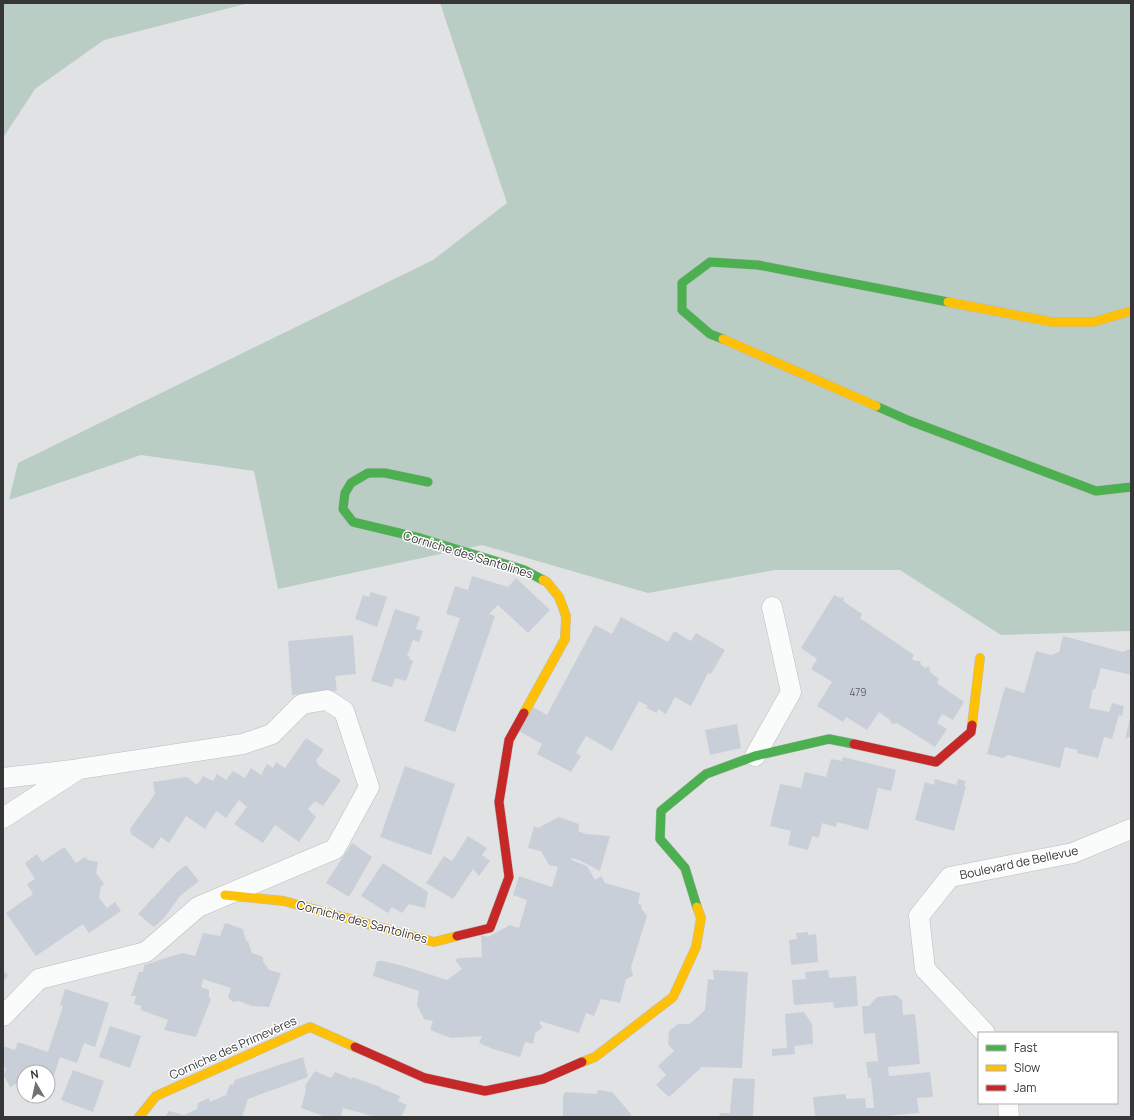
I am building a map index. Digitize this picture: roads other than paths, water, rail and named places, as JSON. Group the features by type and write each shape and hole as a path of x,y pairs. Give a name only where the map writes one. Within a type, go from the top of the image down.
{"street":[{"path":"1131,311 1093,322 1052,322 758,266 710,262 682,283 682,310 710,334 910,421 1096,491 1131,487"},
{"name":"Corniche des Santolines","path":"225,895 284,902 434,942 490,928 510,877 499,802 509,740 565,639 566,616 559,596 547,582 524,570 420,538 353,522 343,509 345,492 351,483 368,473 385,473 428,482"},
{"path":"755,756 791,692 772,607"},
{"name":"Corniche des Primevères","path":"139,1117 156,1096 310,1027 424,1078 485,1091 543,1079 595,1056 673,997 696,947 701,918 685,868 660,839 661,811 706,774 755,756 829,739 936,762 972,732 980,658"},
{"path":"3,778 79,769 243,744 272,734 302,704 327,700 344,711 369,787 335,850 198,907 146,952 39,979 3,1016"},
{"path":"3,818 79,769"},
{"name":"Boulevard de Bellevue","path":"984,1032 925,969 919,916 950,877 1073,854 1131,829"},
{"path":"1008,1104 1009,1117"}]}
